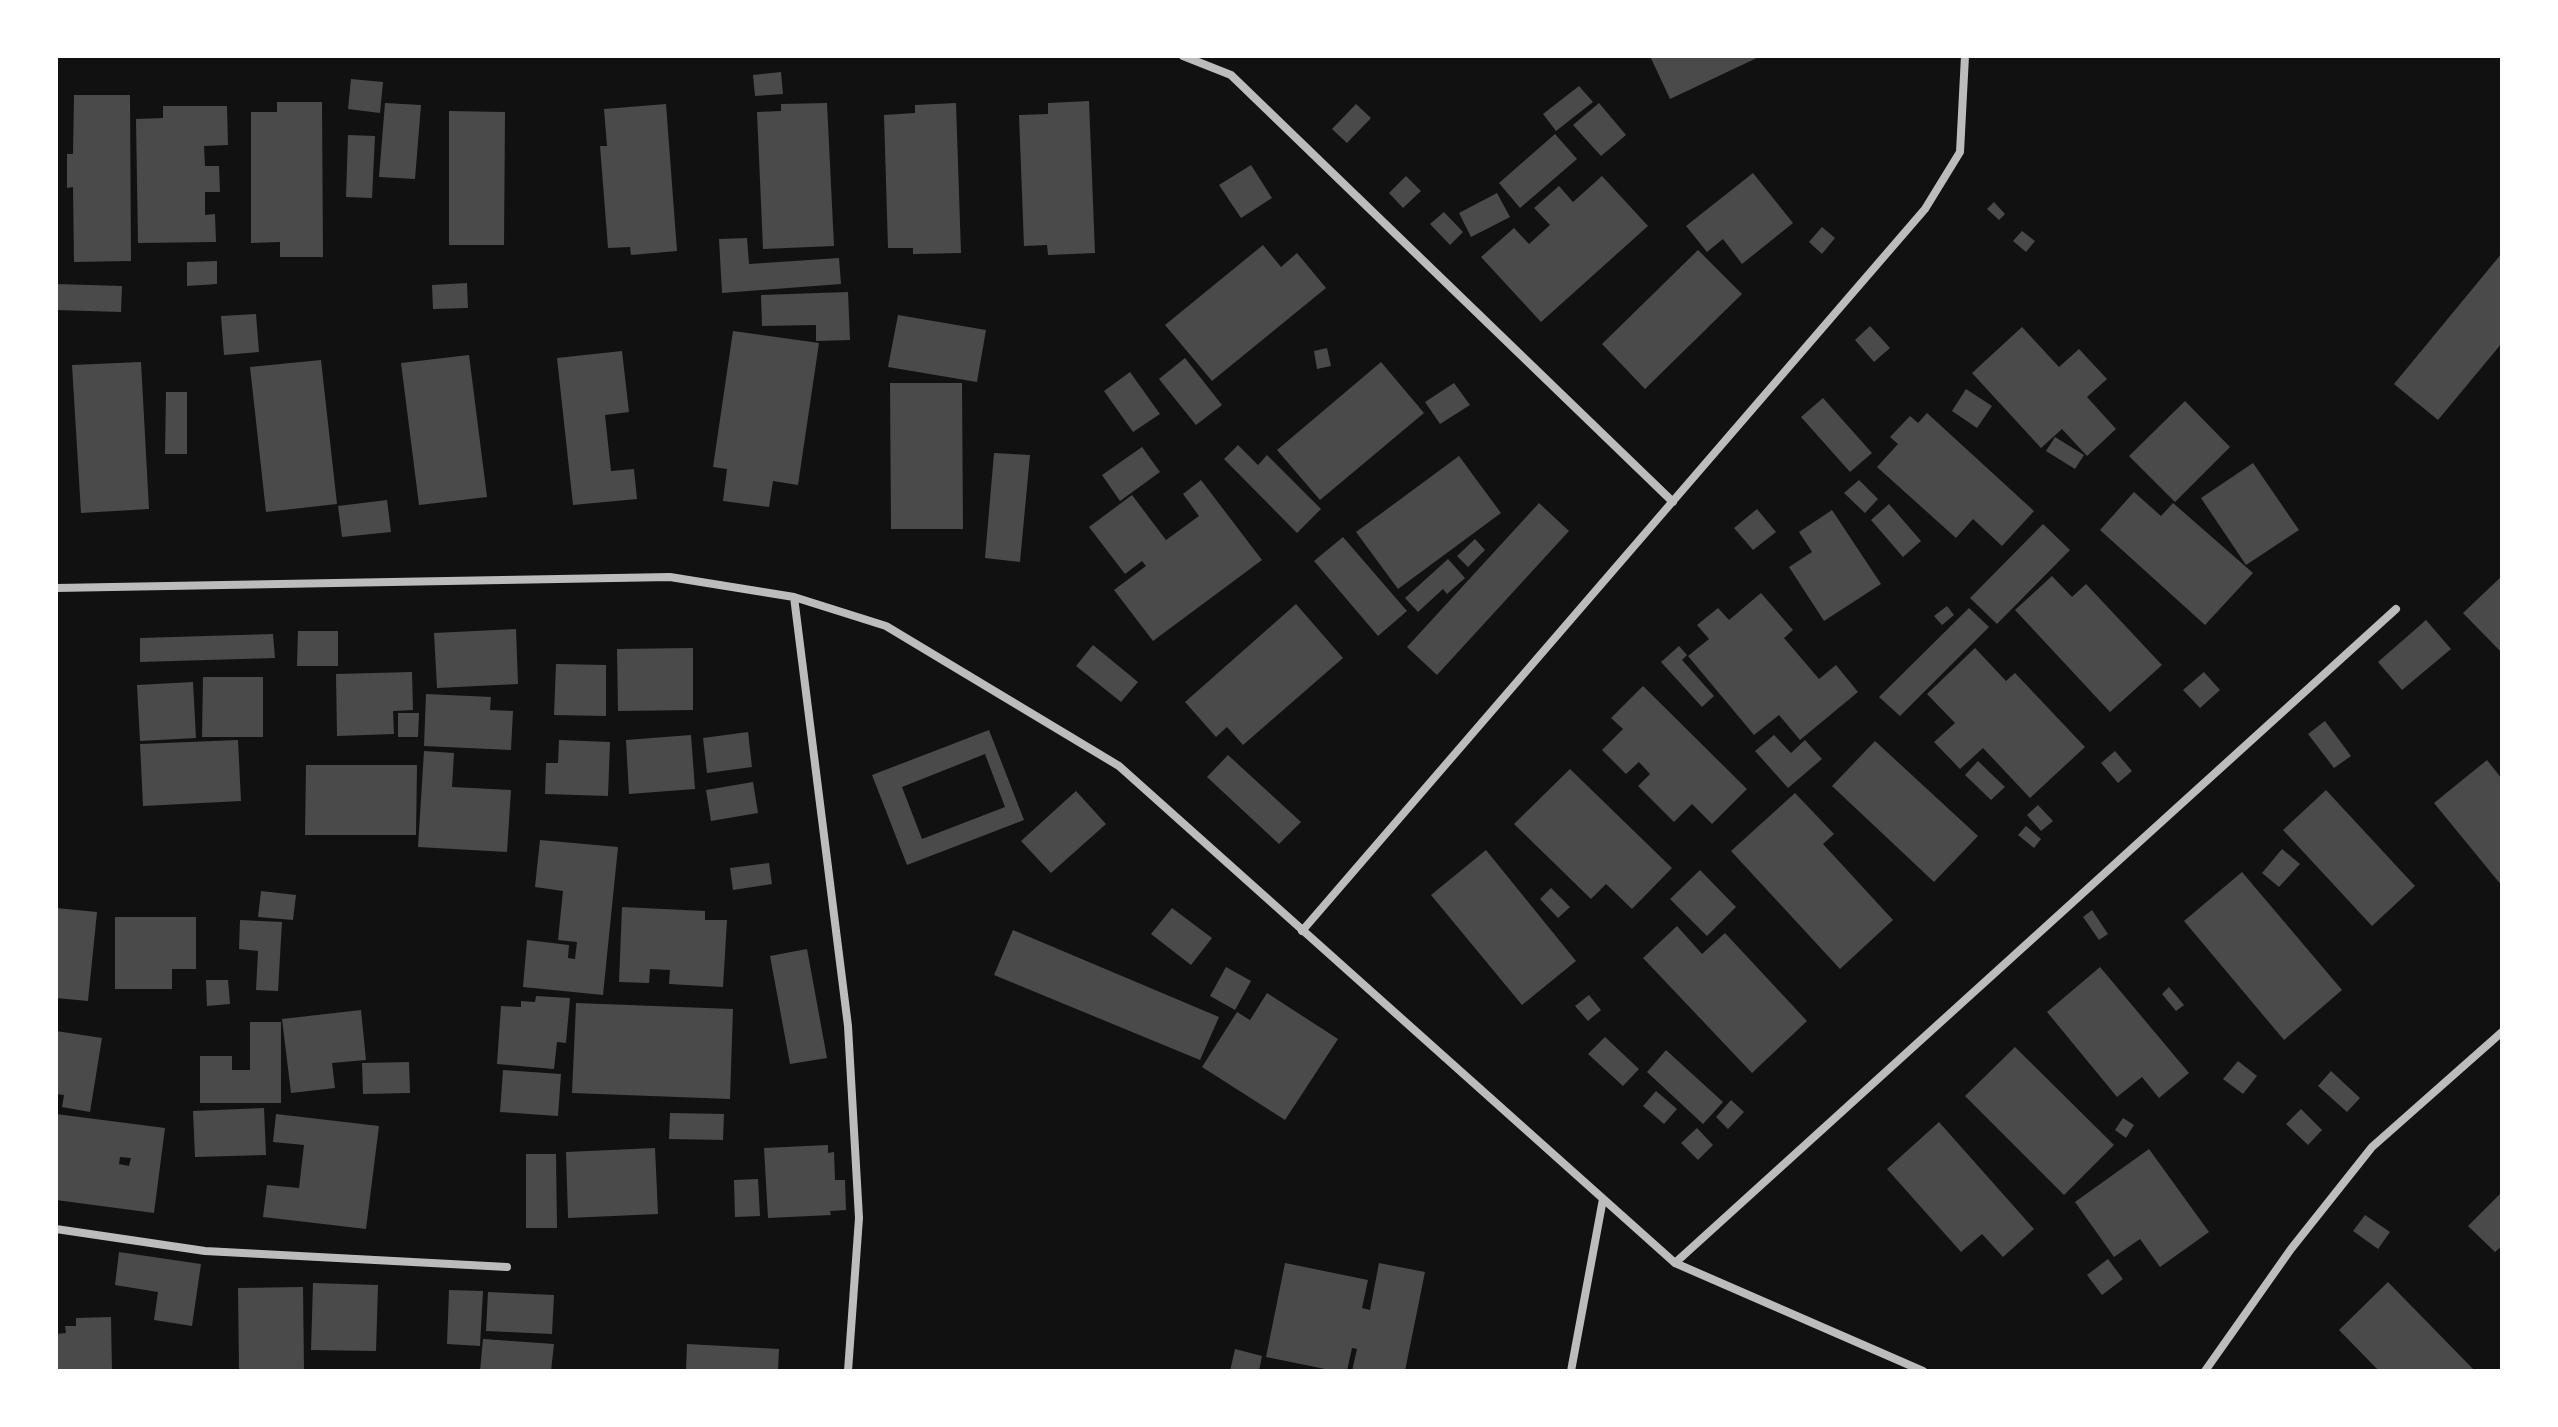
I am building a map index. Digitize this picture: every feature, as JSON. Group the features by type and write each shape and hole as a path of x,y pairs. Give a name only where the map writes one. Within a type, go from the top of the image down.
{"street":[{"path":"1183,56 1231,75 1673,502"},
{"path":"1302,931 1925,209 1960,152 1965,56"},
{"path":"56,588 670,577 794,597 886,626 1119,766 1675,1263 1923,1371"},
{"path":"794,597 848,1026 859,1218 848,1371"},
{"path":"1675,1263 2396,609"},
{"path":"2205,1371 2291,1249 2372,1147 2502,1032"},
{"path":"1571,1371 1603,1199"},
{"path":"56,1229 205,1251 507,1267"}],"building":[{"path":"1650,56 1761,56 1670,99"},
{"path":"781,72 783,94 755,96 753,75"},
{"path":"351,79 383,82 380,113 348,109"},
{"path":"1579,86 1593,102 1556,131 1543,114"},
{"path":"74,95 130,95 131,261 74,262 73,187 67,188 67,154 73,154"},
{"path":"1089,101 1095,253 1048,255 1047,245 1024,246 1019,115 1048,114 1048,103"},
{"path":"277,102 322,102 323,257 280,257 280,242 251,243 251,112 277,112"},
{"path":"385,103 421,105 415,179 379,177"},
{"path":"827,103 834,246 763,249 757,112 781,111 781,104"},
{"path":"956,103 961,253 913,254 913,248 888,248 884,115 915,113 915,105"},
{"path":"1599,103 1626,135 1601,156 1573,125"},
{"path":"666,104 677,251 631,255 630,247 608,248 600,146 607,146 604,109"},
{"path":"1356,104 1371,118 1347,143 1332,129"},
{"path":"163,106 227,106 228,145 204,146 205,166 219,166 220,192 205,192 205,215 215,214 216,242 138,243 136,119 163,118"},
{"path":"449,111 505,112 504,245 449,245"},
{"path":"1555,134 1577,159 1520,208 1499,183"},
{"path":"348,135 375,136 372,198 346,197"},
{"path":"1251,165 1272,198 1241,218 1219,185"},
{"path":"1753,173 1793,223 1742,264 1723,239 1707,252 1686,226"},
{"path":"1406,176 1421,191 1403,208 1389,193"},
{"path":"1602,176 1648,226 1541,322 1481,257 1514,228 1529,244 1550,225 1534,208 1559,186 1573,202"},
{"path":"1497,193 1510,217 1471,237 1459,213"},
{"path":"1994,202 2005,214 1999,220 1987,209"},
{"path":"1444,212 1463,232 1450,245 1430,224"},
{"path":"1822,227 1835,238 1822,254 1809,242"},
{"path":"2022,231 2035,241 2026,252 2013,241"},
{"path":"747,238 749,264 839,258 841,284 722,293 719,239"},
{"path":"1263,245 1281,267 1297,253 1326,288 1212,381 1165,325"},
{"path":"1698,250 1742,294 1645,389 1602,344"},
{"path":"2502,253 2502,343 2438,420 2394,384"},
{"path":"217,261 217,284 187,286 187,262"},
{"path":"467,283 468,308 433,309 432,285"},
{"path":"56,284 122,286 121,312 56,310"},
{"path":"848,292 850,340 816,341 816,325 762,326 761,295"},
{"path":"256,314 259,352 224,355 221,316"},
{"path":"898,315 986,330 977,382 888,367"},
{"path":"1870,326 1890,348 1874,362 1855,340"},
{"path":"2022,327 2059,367 2079,349 2107,379 2087,397 2116,429 2087,456 2062,429 2041,448 1972,373"},
{"path":"733,331 819,343 798,485 773,481 769,507 723,501 727,469 713,467"},
{"path":"1327,348 1331,366 1317,369 1314,351"},
{"path":"622,351 629,412 605,415 611,471 634,469 637,499 573,505 557,358"},
{"path":"469,355 487,497 419,505 401,363"},
{"path":"1185,358 1222,405 1196,425 1159,379"},
{"path":"321,360 337,504 266,512 250,367"},
{"path":"141,362 149,509 81,513 72,365"},
{"path":"1381,362 1424,413 1320,500 1277,450"},
{"path":"1130,372 1160,414 1133,432 1104,391"},
{"path":"890,383 962,383 963,529 891,529"},
{"path":"1454,383 1470,405 1440,424 1425,402"},
{"path":"1966,389 1992,406 1977,428 1952,411"},
{"path":"166,392 187,392 187,454 165,454"},
{"path":"1823,398 1872,453 1850,472 1801,417"},
{"path":"2185,401 2230,447 2175,502 2129,456"},
{"path":"1927,413 2034,511 2002,546 1973,519 1956,538 1877,467 1898,444 1890,437 1910,416 1918,423"},
{"path":"2055,437 2084,455 2075,469 2046,451"},
{"path":"1238,445 1258,465 1267,455 1321,509 1297,533 1224,459"},
{"path":"1142,447 1160,472 1120,501 1102,475"},
{"path":"994,453 1030,455 1020,562 985,558"},
{"path":"1459,456 1501,513 1398,589 1356,532"},
{"path":"2253,463 2299,530 2246,565 2201,498"},
{"path":"1201,480 1262,560 1153,641 1114,590 1146,566 1142,561 1125,574 1089,527 1132,495 1166,540 1199,516 1183,494"},
{"path":"1859,480 1878,499 1865,513 1844,493"},
{"path":"2134,492 2161,516 2173,503 2253,573 2205,625 2100,530"},
{"path":"387,500 391,532 342,537 338,506"},
{"path":"1539,503 1569,531 1437,675 1407,647"},
{"path":"1889,504 1921,541 1903,557 1871,520"},
{"path":"1757,509 1776,532 1753,550 1734,528"},
{"path":"1832,510 1881,584 1824,621 1789,567 1812,552 1799,532"},
{"path":"2043,524 2070,550 1997,624 1970,598"},
{"path":"1343,537 1407,611 1378,636 1314,561"},
{"path":"1475,539 1485,550 1468,567 1457,556"},
{"path":"1448,559 1465,578 1447,594 1443,589 1418,612 1405,598"},
{"path":"2052,576 2072,597 2086,584 2162,665 2110,712 2015,610"},
{"path":"2502,576 2502,653 2463,613"},
{"path":"1761,593 1793,630 1784,638 1819,679 1836,665 1858,692 1800,740 1779,715 1754,735 1688,656 1709,639 1697,625 1718,608 1729,620"},
{"path":"1296,604 1343,658 1243,745 1227,727 1216,737 1185,702"},
{"path":"1947,606 1954,615 1942,625 1934,616"},
{"path":"1969,608 1989,627 1900,716 1879,697"},
{"path":"2426,620 2451,649 2402,690 2378,662"},
{"path":"516,629 518,684 437,688 434,633"},
{"path":"298,631 338,631 338,666 297,666"},
{"path":"273,634 275,658 140,662 140,638"},
{"path":"1093,645 1138,682 1121,702 1076,666"},
{"path":"1679,646 1687,655 1682,660 1714,696 1702,707 1661,662"},
{"path":"693,648 693,710 618,711 617,649"},
{"path":"1975,648 2006,681 2015,673 2085,747 2030,798 1983,748 1960,769 1934,742 1955,723 1927,694"},
{"path":"556,664 606,665 606,716 554,715"},
{"path":"412,672 413,710 393,711 394,734 337,736 336,674"},
{"path":"2204,672 2220,690 2200,708 2183,690"},
{"path":"203,677 263,677 263,737 202,737"},
{"path":"193,682 196,738 140,741 137,685"},
{"path":"1643,686 1747,789 1712,824 1692,804 1674,822 1638,786 1650,774 1639,762 1626,774 1602,750 1623,729 1611,718"},
{"path":"426,694 491,697 490,710 513,711 511,750 424,746"},
{"path":"398,713 419,713 418,737 398,737"},
{"path":"2325,721 2351,756 2334,768 2308,734"},
{"path":"989,730 1024,820 907,865 872,775","holes":["985,754 1005,807 922,839 902,787"]},
{"path":"748,732 752,767 707,773 703,738"},
{"path":"691,735 695,789 629,794 626,740"},
{"path":"1774,735 1791,753 1805,740 1822,759 1788,788 1755,751"},
{"path":"238,740 241,801 143,806 140,744"},
{"path":"559,740 610,742 608,796 545,794 546,763 558,763"},
{"path":"1875,741 1978,836 1934,882 1832,786"},
{"path":"424,751 454,753 452,787 511,790 507,852 418,847"},
{"path":"2115,751 2132,771 2118,783 2101,763"},
{"path":"1228,755 1301,822 1279,844 1207,777"},
{"path":"2487,760 2502,779 2502,886 2434,803"},
{"path":"1978,761 2005,787 1991,800 1965,775"},
{"path":"306,765 417,765 416,835 305,835"},
{"path":"1570,769 1672,868 1632,909 1606,884 1591,899 1514,824"},
{"path":"753,782 758,813 711,821 706,790"},
{"path":"2326,790 2415,886 2372,926 2283,830"},
{"path":"1076,791 1106,824 1051,873 1021,841"},
{"path":"1795,793 1834,834 1823,844 1893,920 1840,969 1731,851"},
{"path":"2038,805 2053,821 2041,831 2027,815"},
{"path":"2026,826 2041,839 2034,848 2018,835"},
{"path":"540,840 618,847 603,995 523,987 527,940 569,945 568,958 575,959 577,942 558,940 563,891 535,887"},
{"path":"2282,849 2300,864 2279,887 2262,873"},
{"path":"1486,850 1576,961 1522,1005 1431,895"},
{"path":"769,863 772,884 733,890 730,868"},
{"path":"1700,870 1736,907 1707,936 1670,899"},
{"path":"2242,872 2342,990 2284,1040 2184,921"},
{"path":"1551,888 1570,907 1558,918 1540,899"},
{"path":"261,891 296,895 293,920 258,917"},
{"path":"622,907 705,911 705,920 727,920 723,987 669,984 670,970 650,969 649,983 619,982"},
{"path":"56,908 97,912 88,1001 56,998"},
{"path":"1172,908 1212,938 1191,965 1151,934"},
{"path":"2092,910 2108,934 2099,940 2083,917"},
{"path":"115,917 196,917 196,969 172,969 172,989 115,989"},
{"path":"240,920 282,922 278,991 256,990 258,951 239,949"},
{"path":"1677,926 1702,954 1725,933 1807,1021 1752,1073 1643,958"},
{"path":"1013,930 1219,1017 1200,1060 994,975"},
{"path":"807,949 827,1058 790,1064 770,956"},
{"path":"1226,967 1251,981 1235,1010 1210,996"},
{"path":"2100,967 2189,1073 2159,1098 2142,1077 2117,1097 2047,1012"},
{"path":"206,980 228,980 230,1004 207,1006"},
{"path":"2169,987 2184,1005 2176,1011 2162,994"},
{"path":"1267,993 1338,1039 1285,1120 1202,1067 1237,1012 1250,1020"},
{"path":"1589,995 1601,1010 1588,1021 1575,1006"},
{"path":"536,996 570,998 566,1043 557,1042 554,1069 497,1064 501,1006 521,1007 521,1001 535,1002"},
{"path":"576,1003 733,1009 730,1099 572,1093"},
{"path":"361,1010 366,1060 332,1063 335,1088 291,1093 282,1019"},
{"path":"250,1022 281,1022 281,1103 200,1103 200,1056 232,1056 232,1070 250,1070"},
{"path":"56,1031 102,1038 90,1112 62,1107 64,1095 56,1094"},
{"path":"1605,1037 1639,1069 1623,1086 1588,1054"},
{"path":"2015,1047 2114,1145 2064,1195 1965,1096"},
{"path":"1666,1050 1723,1102 1703,1124 1647,1072"},
{"path":"2238,1061 2257,1076 2243,1094 2223,1079"},
{"path":"409,1062 410,1093 363,1094 362,1063"},
{"path":"503,1070 561,1074 558,1116 500,1112"},
{"path":"2331,1071 2360,1098 2347,1112 2318,1086"},
{"path":"1656,1091 1677,1109 1664,1124 1643,1106"},
{"path":"1731,1100 1744,1112 1728,1129 1716,1117"},
{"path":"264,1108 266,1155 195,1157 193,1111"},
{"path":"2301,1109 2322,1130 2308,1145 2286,1124"},
{"path":"670,1113 724,1114 723,1140 669,1139"},
{"path":"56,1114 165,1128 154,1213 56,1200","holes":["120,1157 131,1158 129,1166 119,1164"]},
{"path":"276,1114 379,1126 366,1229 263,1217 267,1185 299,1188 304,1145 273,1142"},
{"path":"2123,1118 2134,1125 2126,1138 2115,1130"},
{"path":"1939,1122 2034,1229 2003,1257 1982,1234 1961,1252 1887,1169"},
{"path":"1697,1128 1713,1145 1698,1160 1681,1143"},
{"path":"828,1145 828,1153 834,1152 835,1180 845,1180 846,1210 830,1211 831,1215 768,1218 764,1148"},
{"path":"655,1148 658,1214 568,1218 566,1152"},
{"path":"2149,1149 2209,1232 2160,1267 2140,1239 2114,1257 2075,1202"},
{"path":"526,1154 556,1154 557,1228 526,1228"},
{"path":"758,1179 760,1216 735,1217 734,1180"},
{"path":"2502,1192 2502,1246 2495,1252 2468,1226"},
{"path":"2365,1215 2390,1232 2378,1249 2353,1231"},
{"path":"119,1252 201,1264 192,1326 154,1320 158,1292 115,1285"},
{"path":"2108,1259 2123,1279 2102,1295 2087,1275"},
{"path":"1285,1263 1368,1280 1362,1308 1370,1310 1379,1263 1425,1272 1405,1371 1352,1371 1357,1349 1352,1348 1347,1371 1266,1357"},
{"path":"2388,1282 2475,1371 2379,1371 2339,1330"},
{"path":"313,1283 378,1285 376,1351 311,1350"},
{"path":"303,1287 304,1371 239,1371 238,1288"},
{"path":"449,1290 483,1291 480,1346 447,1344"},
{"path":"488,1292 554,1295 552,1334 486,1331"},
{"path":"111,1317 112,1371 56,1371 56,1334 66,1333 65,1326 76,1326 76,1318"},
{"path":"483,1339 554,1344 551,1371 480,1371"},
{"path":"687,1344 779,1349 778,1371 686,1371"},
{"path":"1235,1349 1262,1356 1259,1371 1230,1371"}]}
